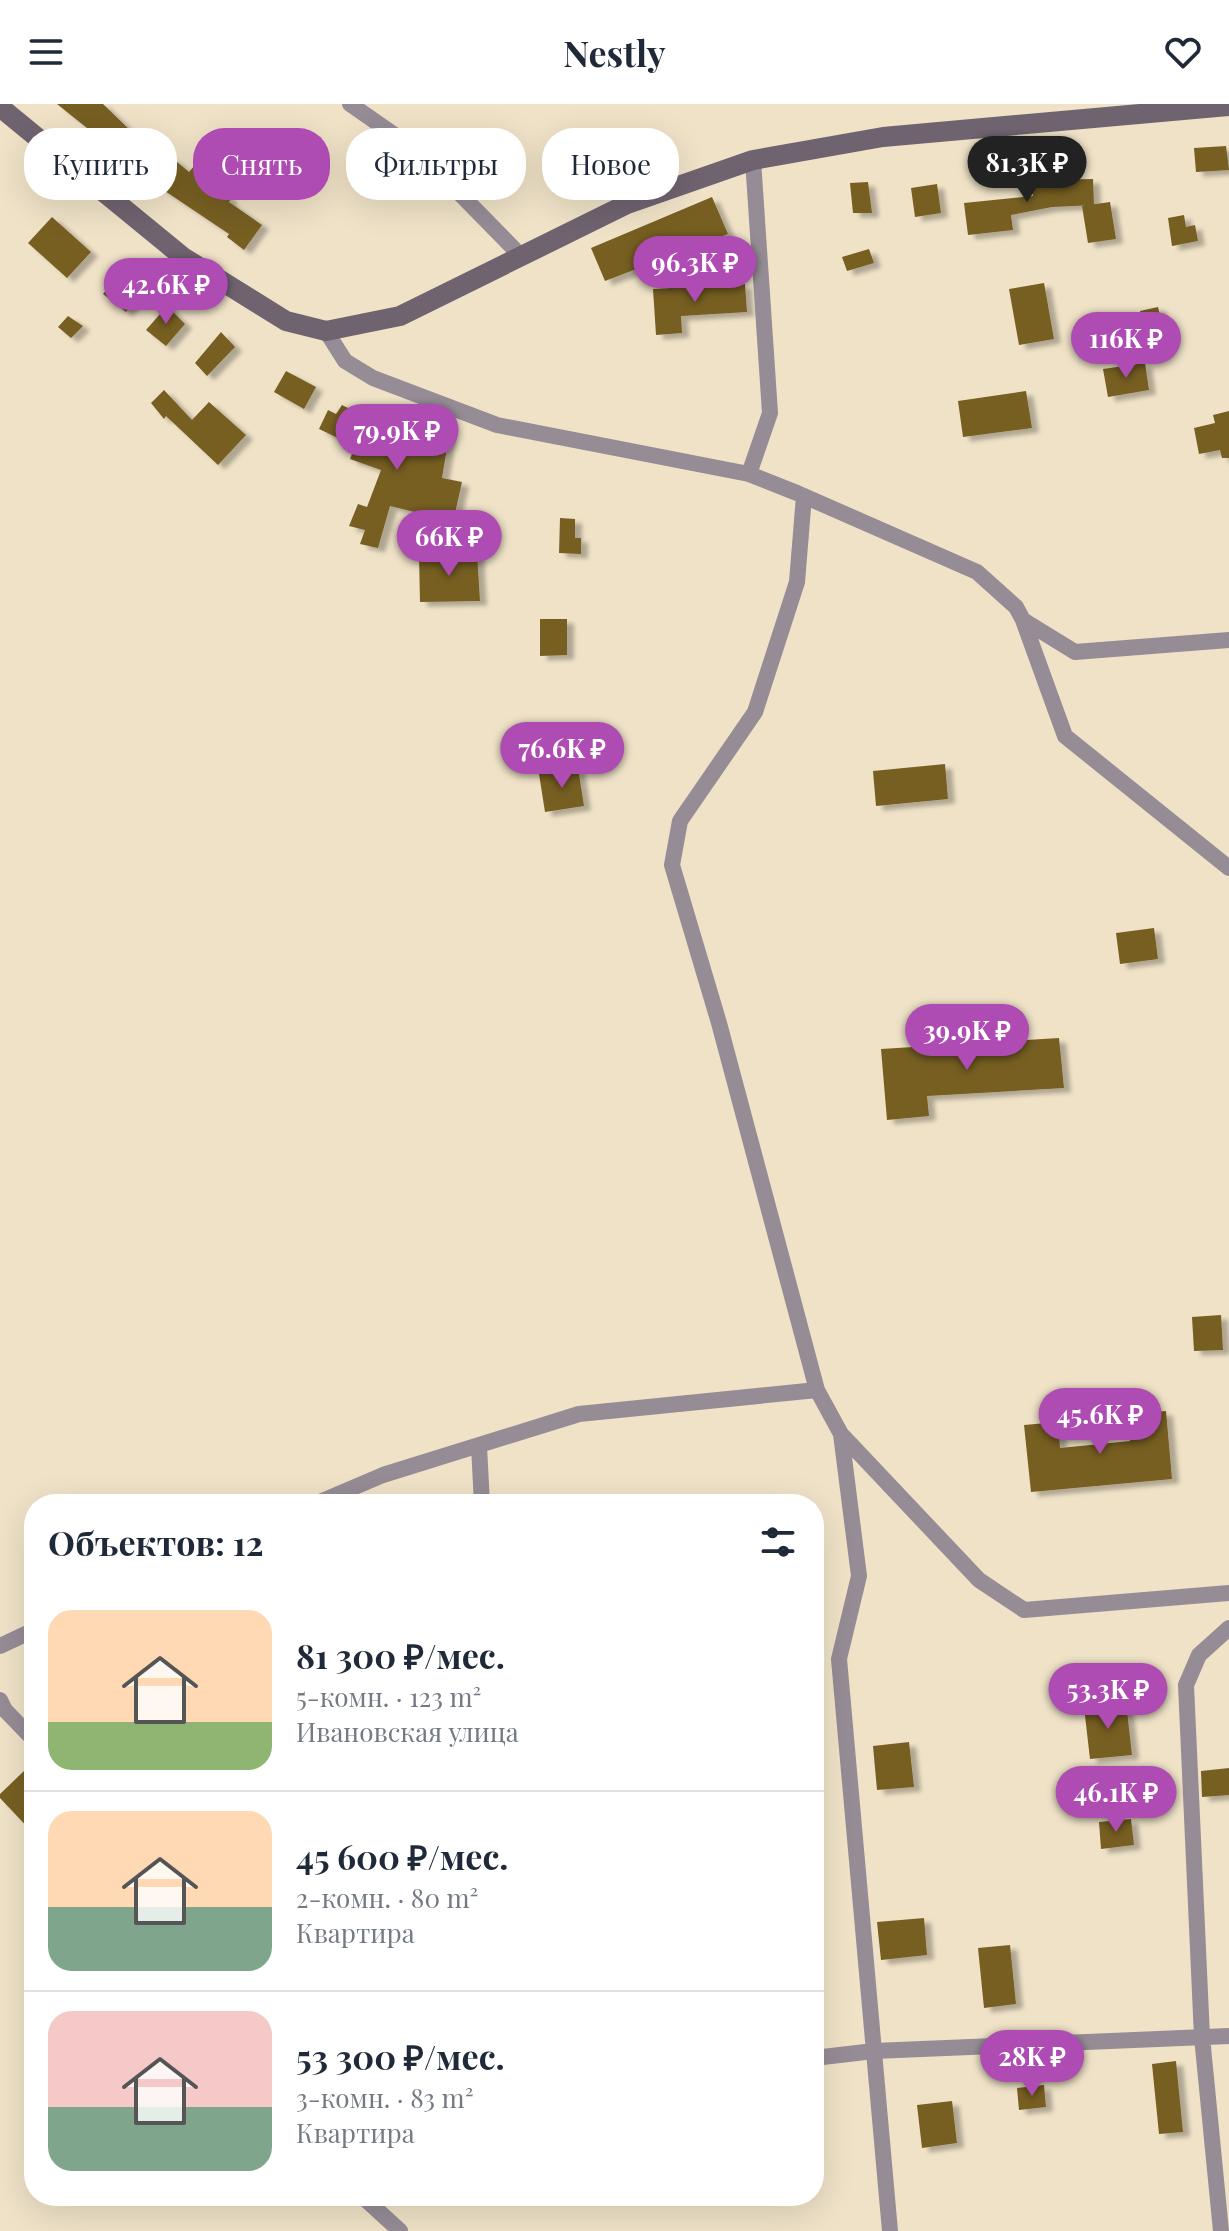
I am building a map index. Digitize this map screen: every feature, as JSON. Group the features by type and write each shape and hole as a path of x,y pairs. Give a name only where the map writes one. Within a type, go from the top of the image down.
{"main road":[{"path":"0,107 183,257 286,321 326,331 400,316 627,204 753,160 883,137 1134,108 1229,106"}],"street":[{"path":"350,104 419,152 521,256"},
{"path":"749,474 770,413 753,160"},
{"path":"326,331 345,361 373,378 497,425 749,474 977,572 1016,607 1023,620 1065,736 1229,868"},
{"path":"804,496 797,582 755,712 680,821 672,865 719,1023 817,1390 841,1434 979,1580 1024,1610 1229,1593"},
{"path":"1023,620 1075,652 1229,640"},
{"path":"338,1494 383,1475 579,1414 817,1390"},
{"path":"841,1434 859,1576 839,1659 890,2231"},
{"path":"479,1446 481,1494"},
{"path":"1221,2231 1202,2037 1186,1685 1199,1655 1229,1628"},
{"path":"0,1646 24,1635"},
{"path":"0,1700 5,1710 24,1730"},
{"path":"824,2057 874,2051 1229,2036"},
{"path":"373,2206 400,2231"}],"building":[{"path":"57,104 103,104 128,128 87,128"},
{"path":"1226,146 1229,170 1196,172 1194,148"},
{"path":"177,162 189,172 193,167 193,200 230,200 262,225 244,250 227,237 229,234 177,199"},
{"path":"1093,179 1094,205 1052,207 1011,215 1013,230 968,235 964,203 1033,196 1030,183 1045,180"},
{"path":"868,182 872,213 853,213 850,183"},
{"path":"937,184 941,213 915,217 911,188"},
{"path":"712,197 728,234 605,281 591,248"},
{"path":"1110,202 1116,239 1088,243 1082,206"},
{"path":"1184,215 1186,227 1195,225 1198,241 1172,246 1168,218"},
{"path":"52,217 91,252 67,278 28,243"},
{"path":"869,249 874,263 847,271 842,257"},
{"path":"130,261 152,279 126,312 103,294"},
{"path":"1044,283 1054,339 1019,345 1009,289"},
{"path":"745,284 747,312 681,316 682,333 656,335 653,289"},
{"path":"167,306 185,324 166,346 146,330"},
{"path":"1158,307 1167,344 1148,347 1140,311"},
{"path":"68,316 83,326 71,338 58,327"},
{"path":"221,332 235,347 207,376 195,363"},
{"path":"1145,363 1149,390 1108,397 1103,369"},
{"path":"286,371 316,387 304,409 274,392"},
{"path":"164,390 192,420 209,402 246,435 218,465 166,416 164,419 151,403"},
{"path":"1026,391 1032,428 963,437 958,401"},
{"path":"342,405 358,413 357,416 411,436 413,427 449,436 442,478 462,482 451,531 433,526 435,517 390,506 378,548 360,544 365,530 349,526 358,504 367,507 381,470 350,459 355,446 319,429 328,410 336,414"},
{"path":"1229,411 1229,458 1222,458 1220,450 1199,454 1194,428 1215,423 1213,415"},
{"path":"560,518 575,519 575,538 581,538 581,554 559,553"},
{"path":"477,553 480,601 420,602 419,556"},
{"path":"540,619 567,619 567,655 540,656"},
{"path":"945,764 948,799 876,806 873,771"},
{"path":"578,768 584,806 545,812 539,774"},
{"path":"1154,928 1158,959 1120,964 1116,933"},
{"path":"1059,1038 1064,1088 927,1096 929,1116 887,1120 881,1049"},
{"path":"1221,1315 1223,1350 1194,1351 1192,1317"},
{"path":"1166,1411 1172,1479 1031,1492 1024,1425 1058,1422 1060,1448 1130,1441 1128,1414"},
{"path":"1126,1702 1132,1755 1090,1759 1084,1707"},
{"path":"909,1742 914,1787 877,1790 873,1746"},
{"path":"1229,1768 1229,1795 1202,1797 1201,1771"},
{"path":"24,1771 24,1823 0,1798 0,1794"},
{"path":"1131,1819 1134,1845 1101,1849 1099,1822"},
{"path":"924,1918 927,1955 881,1960 877,1922"},
{"path":"1010,1945 1016,2004 984,2008 978,1948"},
{"path":"1176,2061 1183,2132 1159,2134 1152,2064"},
{"path":"1044,2085 1046,2107 1019,2110 1017,2088"},
{"path":"952,2101 957,2143 922,2148 917,2105"}]}
